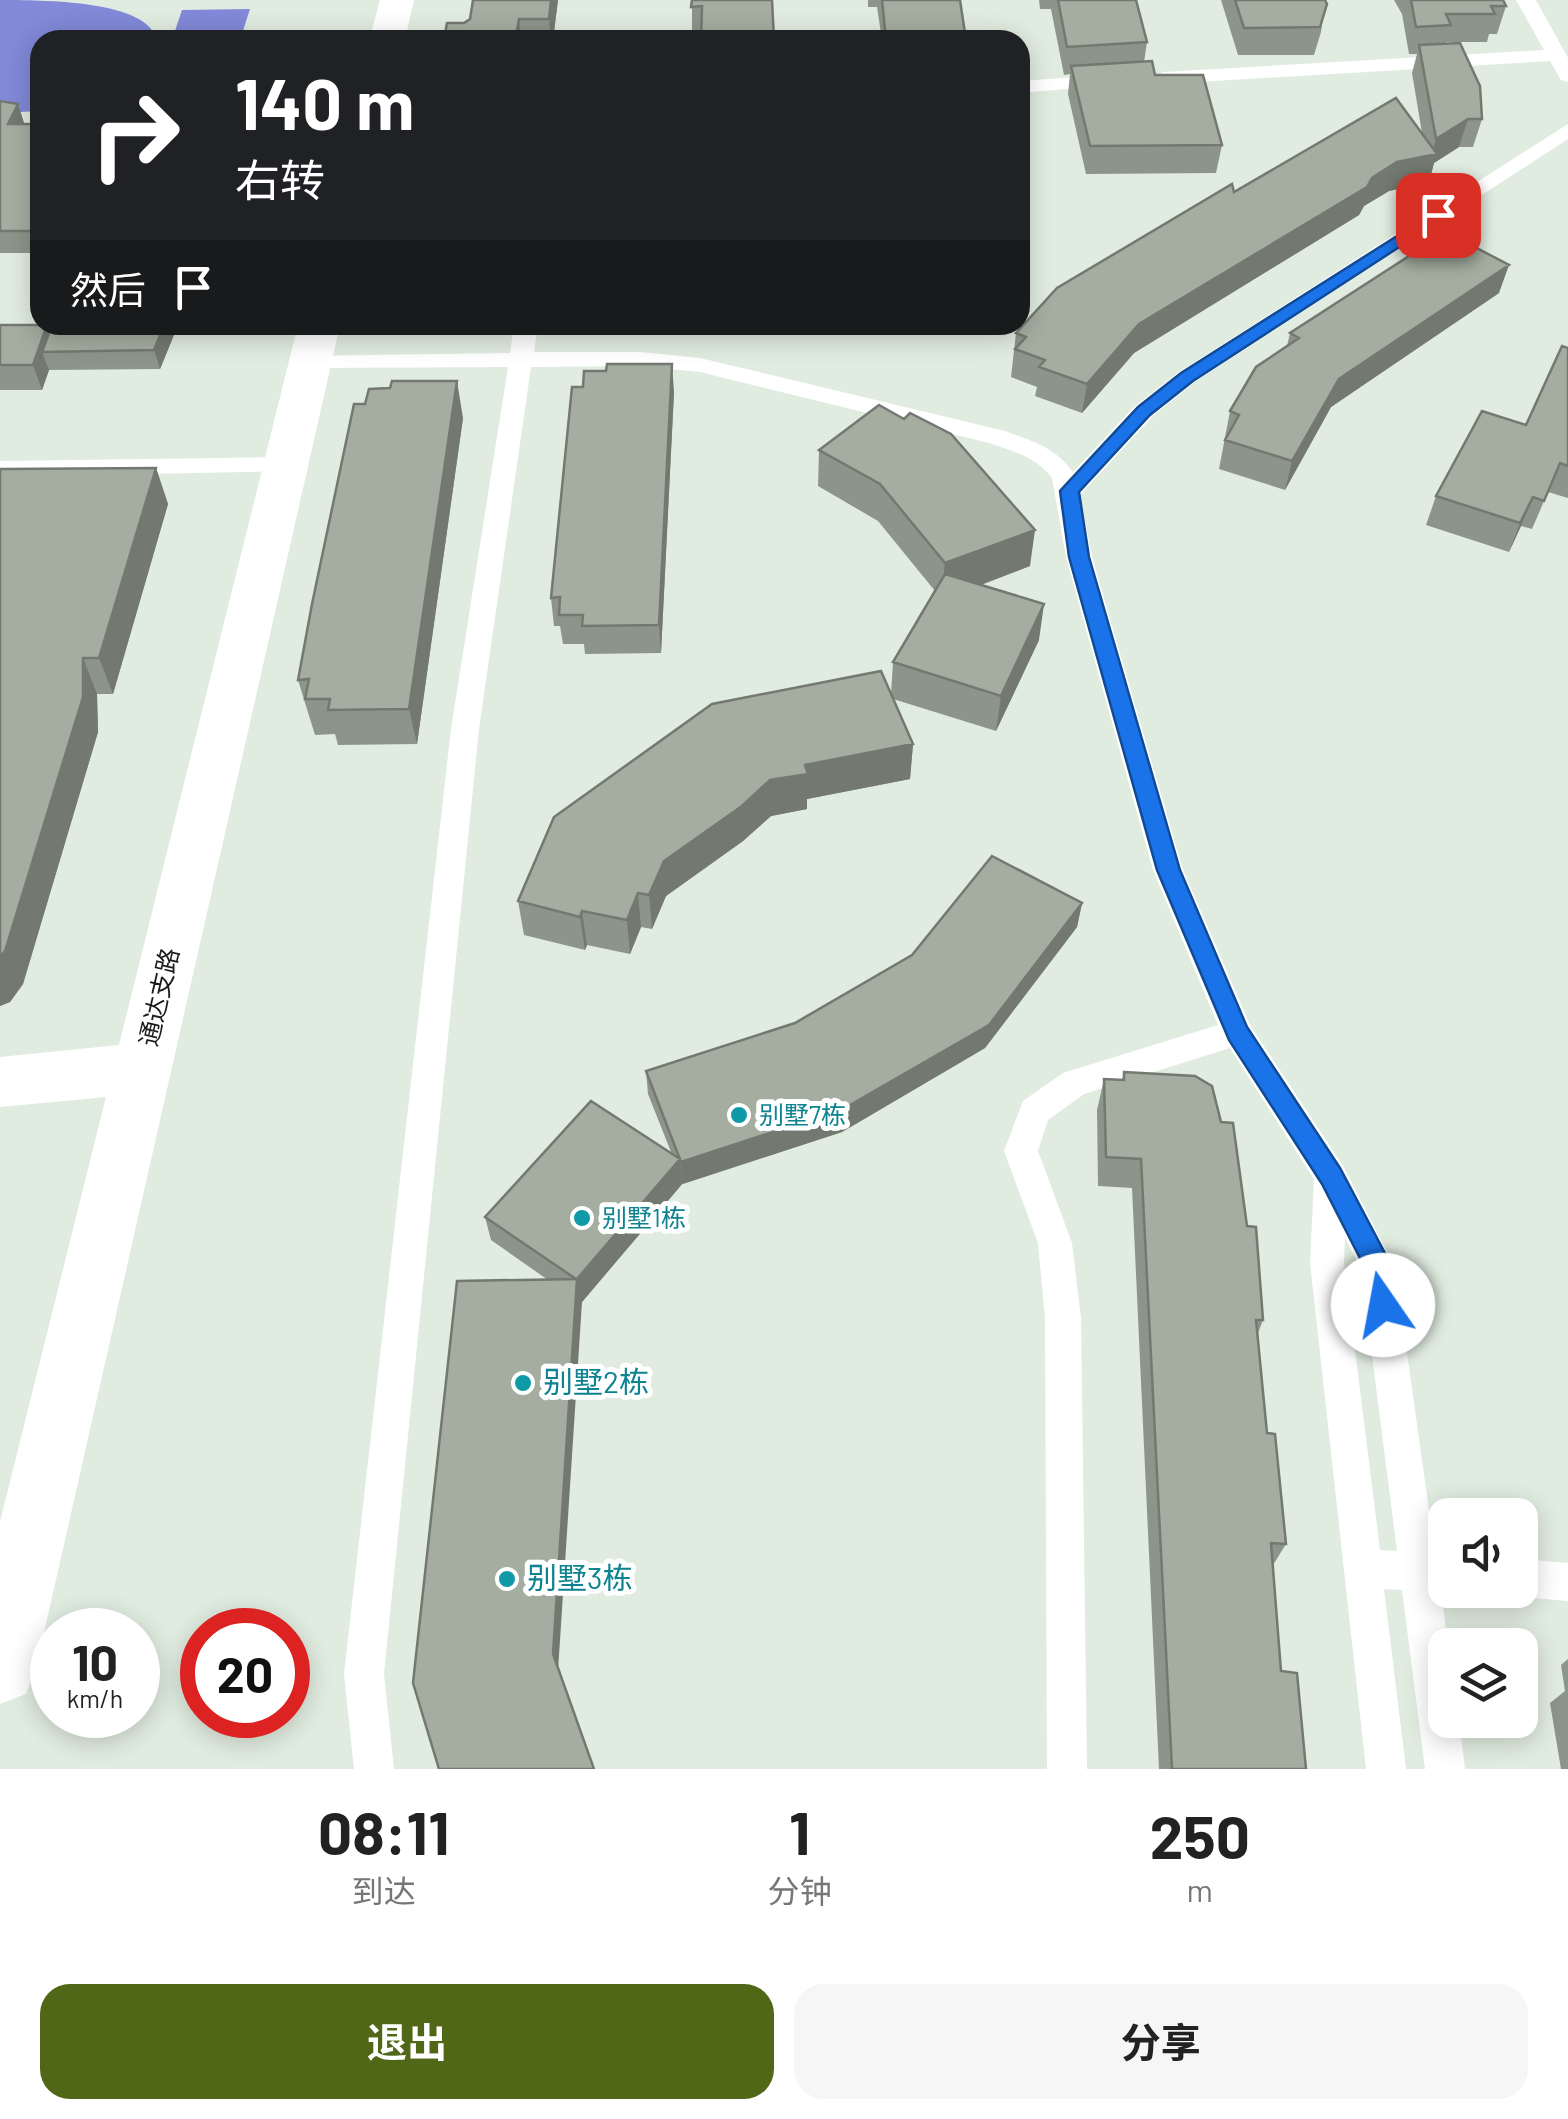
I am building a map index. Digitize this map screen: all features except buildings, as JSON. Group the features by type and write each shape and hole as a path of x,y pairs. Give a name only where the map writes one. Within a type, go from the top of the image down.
{"street":[{"path":"390,30 397,0"},
{"name":"通达支路","path":"0,1668 16,1532 142,1068 315,343"},
{"path":"0,1082 142,1068"}],"lane":[{"path":"1526,0 1568,76"},
{"path":"1030,85 1555,55"},
{"path":"1069,491 1118,437 1187,377 1568,130"},
{"path":"374,1769 364,1674 464,729 525,335"},
{"path":"315,343 521,360 640,359 700,365 1036,450 1088,451 1118,437"},
{"path":"1036,450 1053,462 1069,491 1079,557 1168,870 1237,1032 1331,1176 1378,1267 1428,1549"},
{"path":"0,469 286,466"},
{"path":"1067,1769 1063,1318 1054,1242 1021,1151 1035,1111 1074,1084 1237,1032"},
{"path":"1331,1176 1327,1263 1386,1769"},
{"path":"1363,1568 1428,1572"},
{"path":"1538,1580 1568,1582"},
{"path":"1434,1608 1445,1769"}],"shaded area":[{"path":"0,0 91,5 135,17 149,27 151,30 30,30 30,112 0,113"},
{"path":"250,9 243,30 175,30 182,10"}],"place":[{"name":"别墅7栋","path":"739,1115"},
{"name":"别墅1栋","path":"582,1218"},
{"name":"别墅2栋","path":"523,1383"},
{"name":"别墅3栋","path":"507,1579"}],"route":[{"path":"1383,1305 1378,1267 1331,1176 1237,1032 1168,870 1079,557 1069,491 1144,411 1187,377 1438,215"}]}
